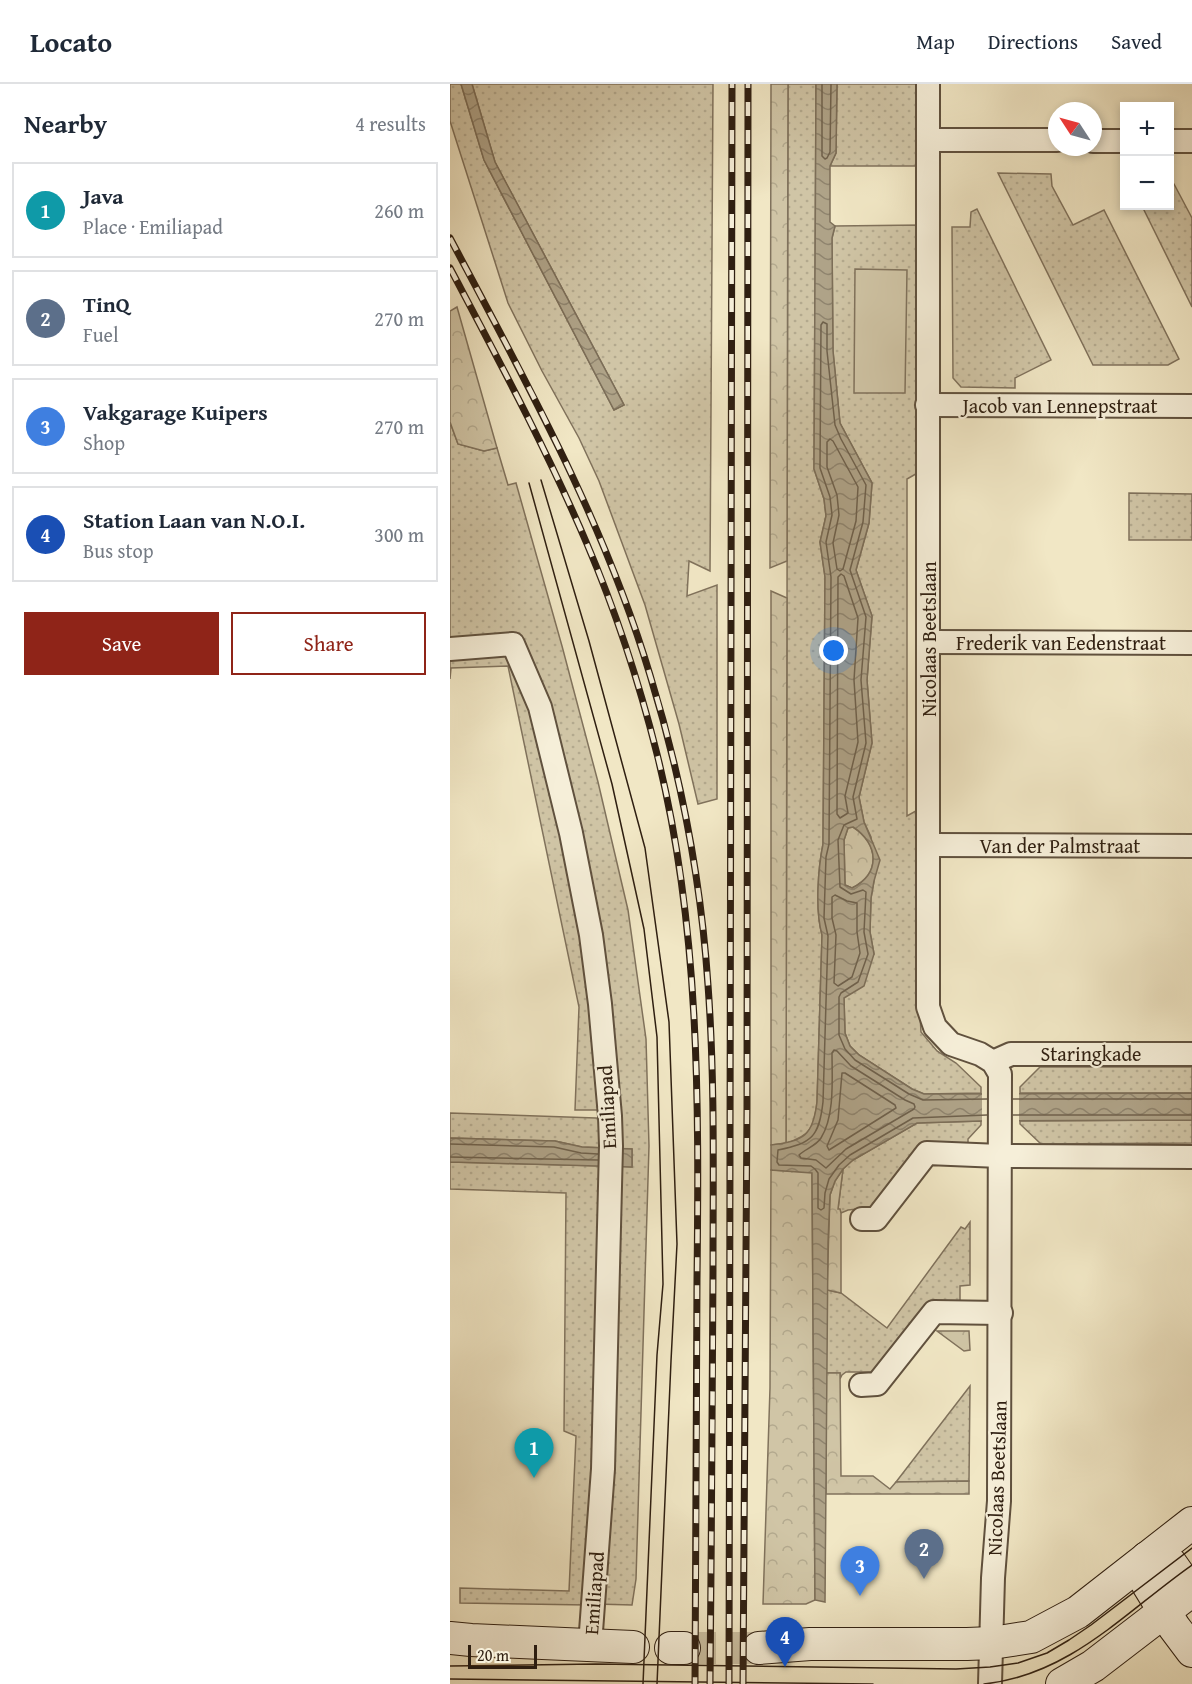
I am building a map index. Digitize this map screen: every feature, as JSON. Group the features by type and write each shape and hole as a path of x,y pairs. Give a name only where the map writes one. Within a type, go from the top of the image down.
{"main road":[{"path":"759,1648 810,1644 992,1643 1030,1636 1078,1612 1192,1523"},
{"path":"1062,1684 1093,1666 1192,1592 1171,1564 1147,1558"},
{"path":"1147,1558 1147,1583 1192,1651"},
{"path":"450,1638 633,1647"}],"street":[{"name":"Nicolaas Beetslaan","path":"928,84 928,1007 935,1027 951,1044 980,1054 993,1062 1000,1074 999,1501 993,1578 990,1684"},
{"path":"929,140 1048,140"},
{"path":"1102,141 1120,141"},
{"path":"1174,141 1192,141"},
{"name":"Jacob van Lennepstraat","path":"927,405 1192,406"},
{"name":"Frederik van Eedenstraat","path":"929,642 1192,643"},
{"name":"Emiliapad","path":"450,649 513,644 540,707 571,833 591,934 600,1004 611,1146 603,1469 591,1645"},
{"name":"Van der Palmstraat","path":"929,845 1192,846"},
{"name":"Staringkade","path":"993,1062 1011,1054 1192,1054"},
{"path":"862,1219 876,1219 927,1153 1000,1156 1192,1157"},
{"path":"861,1385 877,1384 934,1312 1000,1313"}],"green space":[{"path":"450,84 461,84 484,160 614,410 624,405 495,162 472,84 713,84 710,571 689,561 687,596 717,585 717,799 698,804 679,724 645,605 599,481 508,303 450,121"},
{"path":"771,84 788,84 787,561 770,568"},
{"path":"788,84 816,84 814,469 824,499 826,516 820,542 825,577 823,844 818,890 818,914 822,935 817,1102 810,1129 801,1137 786,1143"},
{"path":"837,84 920,84 921,166 830,166 836,153"},
{"path":"998,173 1051,174 1052,186 1073,225 1104,210 1179,359 1168,365 1093,365"},
{"path":"1174,184 1192,218 1192,307 1144,210 1174,210"},
{"path":"977,209 1051,360 1015,378 1015,388 961,387 953,378 952,227 970,227 971,212"},
{"path":"921,225 921,471 907,479 907,816 921,808 921,1032 937,1051 956,1063 981,1087 981,1093 924,1094 912,1089 859,1055 850,1046 845,1033 844,998 874,954 870,932 874,881 871,837 864,822 859,797 872,743 867,680 872,616 856,570 869,523 872,483 840,423 833,351 832,238 835,226"},
{"path":"855,269 907,270 905,393 854,393"},
{"path":"457,307 497,448 484,451 458,444 450,422 450,311"},
{"path":"450,422 458,444 484,451 497,448 508,485 516,483 598,782 628,910 646,1039 649,1146 636,1579 632,1605 596,1604 617,1166 632,1167 632,1149 617,1149 607,1007 523,639 450,644"},
{"path":"1129,493 1192,494 1192,540 1129,540"},
{"path":"771,591 787,598 786,1143 771,1145"},
{"path":"510,650 529,694 581,916 602,1110 575,1110 579,1007 508,666 451,668 450,679 450,655"},
{"path":"853,827 868,842 873,858 868,875 852,888 845,885 844,840 848,828"},
{"path":"1040,1067 1192,1067 1192,1093 1020,1093 1020,1087"},
{"path":"450,1113 602,1119 605,1148 582,1147 555,1141 451,1138 450,1140"},
{"path":"1192,1120 1192,1143 1041,1144 1020,1124 1020,1121"},
{"path":"981,1121 981,1125 968,1139 968,1147 934,1146 877,1207 848,1210 841,1213 838,1209 843,1169 853,1160 917,1123"},
{"path":"450,1162 606,1166 587,1605 460,1603 460,1588 569,1591 576,1436 564,1431 566,1193 450,1189"},
{"path":"843,1169 838,1209 841,1213 841,1293 827,1290 830,1195"},
{"path":"771,1170 812,1172 815,1600 806,1604 763,1604 770,1388"},
{"path":"970,1222 970,1285 960,1286 960,1304 873,1372 846,1372 840,1379 840,1373 826,1373 827,1290 841,1293 887,1328 961,1227 965,1229"},
{"path":"937,1331 969,1331 970,1350 964,1351"},
{"path":"826,1373 840,1373 841,1476 873,1476 890,1489 896,1482 969,1481 969,1494 826,1494"},
{"path":"970,1386 969,1481 896,1482"}],"water":[{"path":"461,84 472,84 495,162 624,405 614,410 484,160"},
{"path":"816,84 837,84 836,153 830,166 830,222 835,226 832,238 833,351 840,423 872,483 869,523 856,570 872,616 867,680 872,743 859,797 864,822 880,860 871,898 870,932 874,954 864,986 844,998 845,1033 850,1046 859,1055 912,1089 924,1094 1192,1093 1192,1120 917,1123 853,1160 843,1169 830,1195 828,1243 825,1602 815,1600 812,1173 771,1170 771,1145 799,1139 805,1135 813,1122 817,1102 822,935 818,914 818,890 823,844 825,577 820,542 826,516 824,499 814,469","holes":["853,827 862,834 872,850 872,867 868,875 852,888 845,885 844,840 848,828"]},
{"path":"450,1138 555,1141 582,1147 632,1149 632,1167 450,1162"}],"pier":[{"path":"982,1090 1019,1090 1019,1124 982,1124"}],"tunnel":[{"path":"684,1648 759,1648"}],"tram line":[{"path":"541,480 589,641 645,848 669,1022 677,1244 657,1684"},
{"path":"529,483 612,784 644,929 657,1037 663,1284 657,1355 643,1684"},
{"path":"450,1666 596,1664 956,1669 1018,1663 1047,1653 1069,1640 1192,1548"},
{"path":"984,1684 1015,1678 1070,1655 1095,1639 1192,1565"},
{"path":"450,1679 873,1684"}],"railway":[{"path":"729,1684 732,84"},
{"path":"743,1684 747,1108 748,84"},
{"path":"450,238 561,452 610,562 650,675 671,751 688,828 705,946 713,1092 710,1684"},
{"path":"450,268 539,439 598,570 643,700 671,819 682,884 689,949 697,1081 695,1684"}],"place":[{"name":"Java","path":"534,1478"},
{"name":"TinQ","path":"924,1579"},
{"name":"Vakgarage Kuipers","path":"860,1596"},
{"name":"Station Laan van N.O.I.","path":"785,1667"}]}
